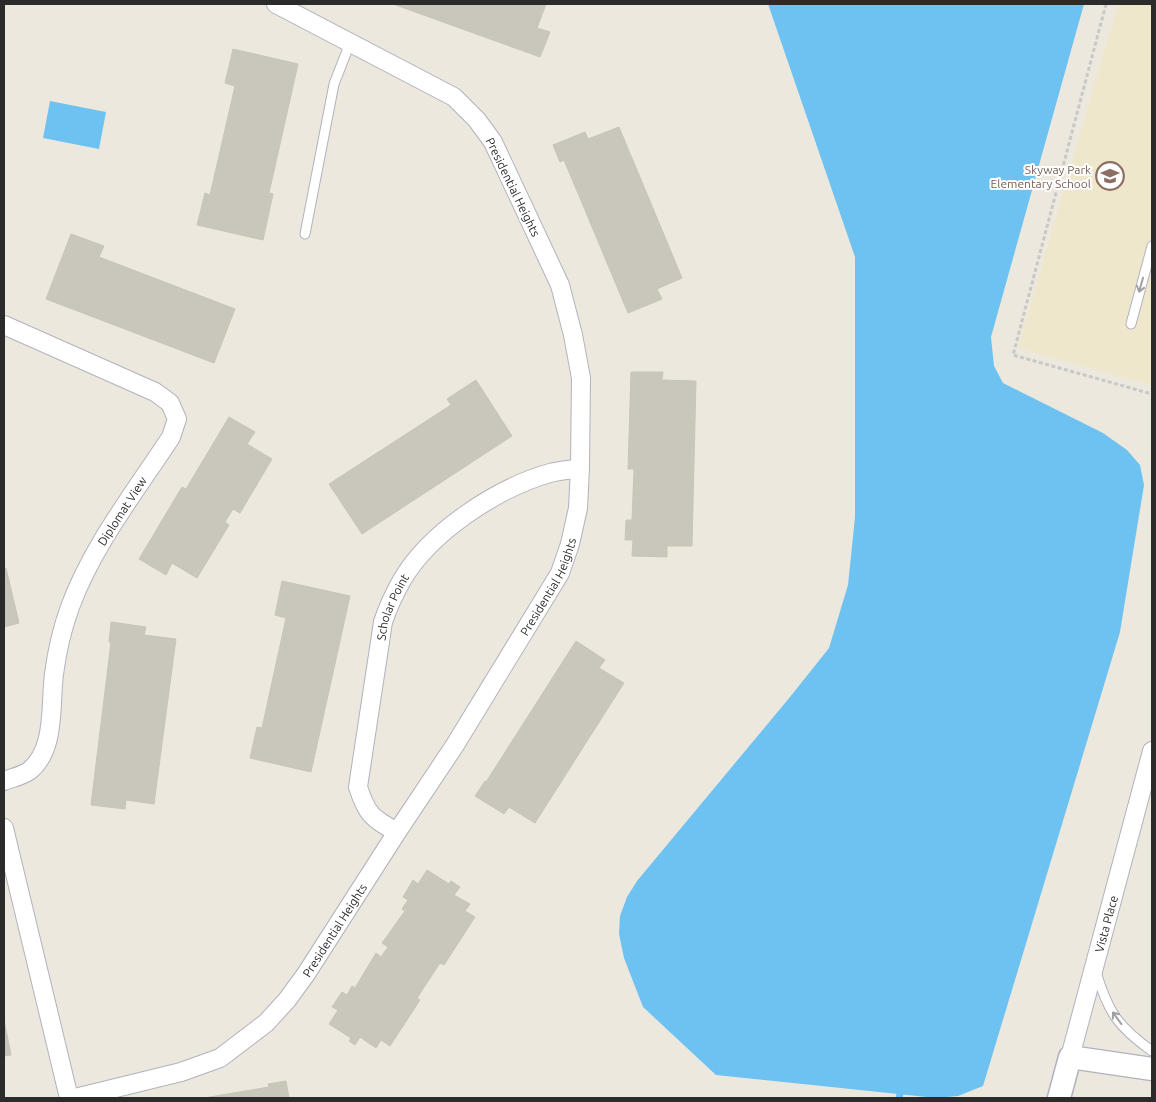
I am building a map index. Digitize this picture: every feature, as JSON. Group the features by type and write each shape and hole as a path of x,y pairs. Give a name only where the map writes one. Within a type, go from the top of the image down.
{"street":[{"name":"Presidential Heights","path":"74,1098 181,1072 220,1058 259,1028 287,1000 306,974 396,832 455,745 560,573 570,544 578,508 581,378 574,335 560,285 493,142 477,120 454,97 276,4"},
{"name":"Diplomat View","path":"4,325 155,392 170,403 177,419 171,437 103,539 86,568 70,608 58,646 49,734 42,755 28,771 4,781"},
{"name":"Scholar Point","path":"396,832 376,821 364,807 358,787 383,622 390,601 402,579 424,550 466,514 504,492 528,481 552,472 580,468"},
{"name":"Vista Place","path":"1059,1098 1152,751"},
{"path":"4,828 69,1098"},
{"path":"1070,1057 1152,1068"}],"lane":[{"path":"305,234 334,84 350,42"},
{"path":"1131,324 1152,246"},
{"path":"1094,968 1101,989 1114,1016 1130,1035 1152,1051"}],"path":[{"path":"1106,4 1012,355 1152,394"}],"shaded area":[{"name":"Skyway Park Elementary School","path":"1118,4 1152,4 1152,385 1018,348"}],"water":[{"path":"768,4 1084,4 991,337 994,366 1003,383 1103,433 1127,450 1140,465 1144,485 1120,632 983,1086 958,1096 936,1098 716,1075 643,1007 624,958 619,934 620,916 627,897 637,881 829,648 848,585 855,517 855,257"},
{"path":"50,101 106,112 99,149 43,138"}],"building":[{"path":"393,4 546,4 537,28 550,32 540,57"},
{"path":"233,49 298,64 269,193 273,194 263,240 197,225 205,193 210,195 235,86 225,83"},
{"path":"619,127 682,278 657,289 662,299 628,313 564,160 560,162 553,145 585,132 588,139"},
{"path":"71,234 104,246 99,257 235,309 214,363 46,299"},
{"path":"631,372 663,372 662,380 696,381 692,546 667,546 667,557 632,556 633,540 625,540 626,520 632,520 634,469 628,469"},
{"path":"476,380 512,436 362,534 329,484 451,405 447,399"},
{"path":"229,417 255,432 247,444 272,459 240,513 233,509 225,522 229,525 197,578 172,563 166,575 139,559 182,487 186,489"},
{"path":"6,568 19,623 4,627 4,569"},
{"path":"282,581 350,596 311,772 250,758 257,727 262,728 286,618 275,615"},
{"path":"111,622 146,627 144,635 176,639 154,804 126,800 125,809 91,805 111,642 109,642"},
{"path":"576,641 605,660 599,668 624,683 535,823 509,807 504,814 475,796 486,782"},
{"path":"427,870 449,884 451,881 460,887 454,895 470,904 465,911 475,917 444,965 440,963 417,998 420,1000 390,1046 381,1040 376,1048 360,1037 355,1045 349,1041 351,1038 329,1024 338,1010 332,1007 342,992 347,995 352,986 355,988 376,953 381,957 388,947 382,943 405,911 402,909 408,900 403,897 413,880 418,884"},
{"path":"4,1020 11,1055 4,1056"},
{"path":"286,1081 289,1098 204,1098 269,1087 268,1084"}],"waterway":[{"path":"899,1098 900,1094"}],"place":[{"name":"Skyway Park Elementary School","path":"1110,176"}]}
